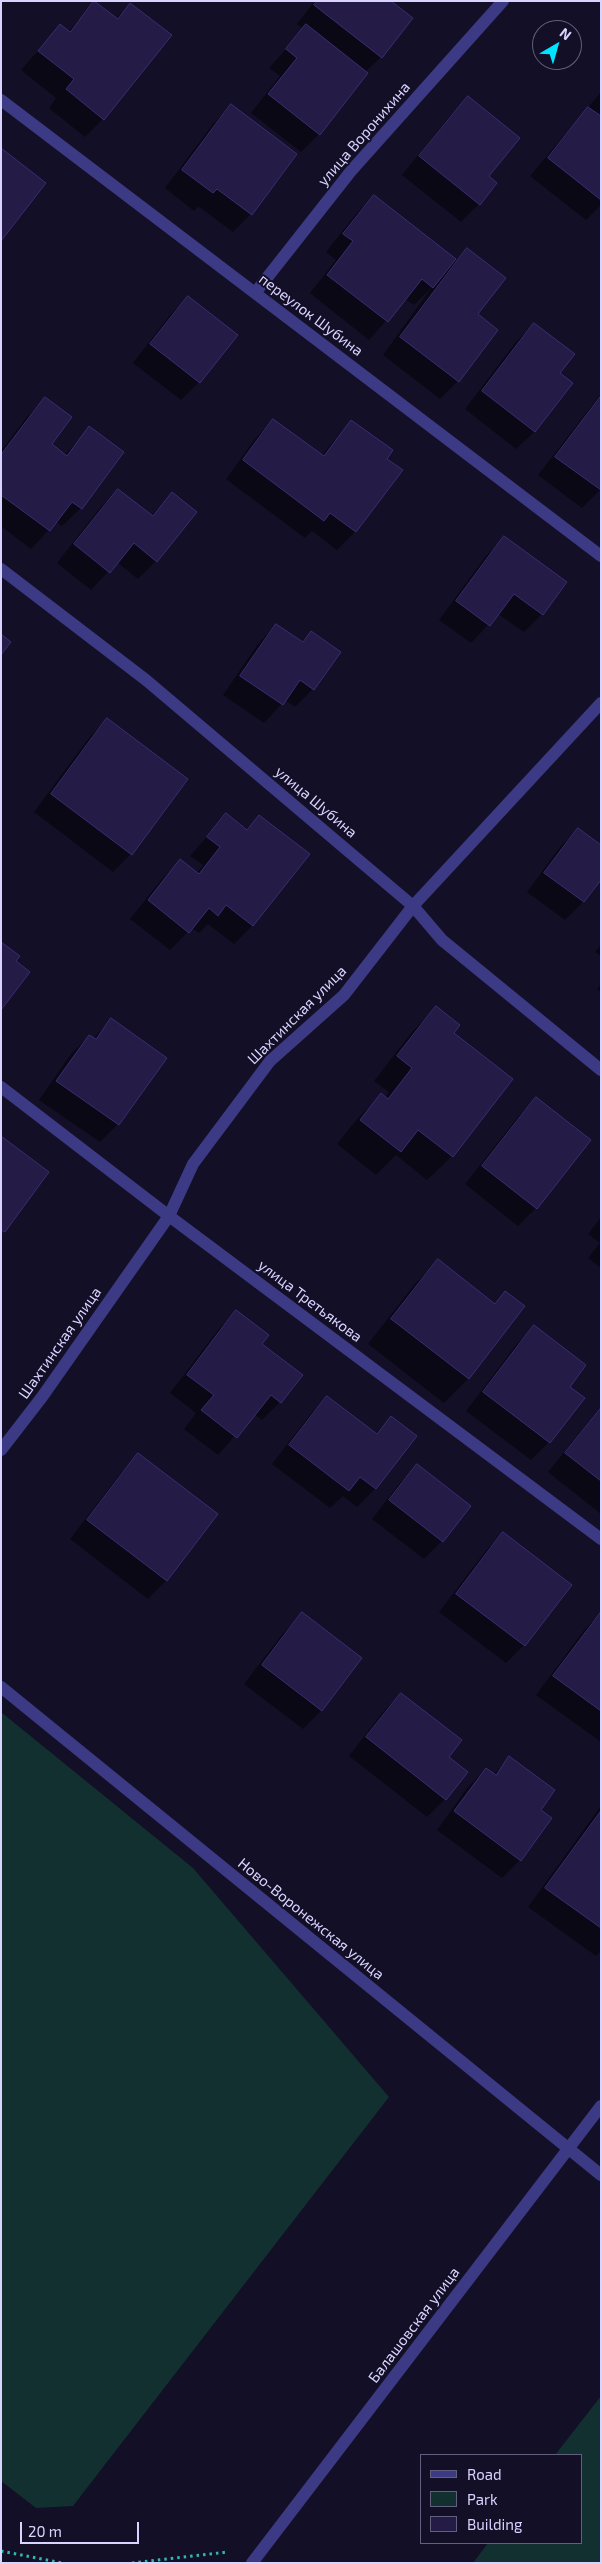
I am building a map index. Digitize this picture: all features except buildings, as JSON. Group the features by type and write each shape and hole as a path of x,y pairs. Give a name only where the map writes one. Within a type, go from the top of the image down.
{"street":[{"name":"улица Воронихина","path":"254,293 352,172 503,1"},
{"name":"переулок Шубина","path":"1,100 601,556"},
{"name":"улица Шубина","path":"1,569 146,680 413,906 442,940 601,1070"},
{"name":"Шахтинская улица","path":"1,1450 42,1397 169,1216 193,1164 270,1061 344,995 413,906 601,703"},
{"name":"улица Третьякова","path":"1,1087 169,1216 601,1539"},
{"name":"Ново-Воронежская улица","path":"1,1687 601,2175"},
{"name":"Балашовская улица","path":"252,2563 601,2106"}],"path":[{"path":"132,2563 263,2548"},
{"path":"1,2551 62,2563"}],"green space":[{"path":"1,1712 193,1868 389,2097 73,2506 36,2508 1,2481"},
{"path":"601,2396 601,2563 473,2563 487,2544 582,2544 582,2454 556,2454"}]}
